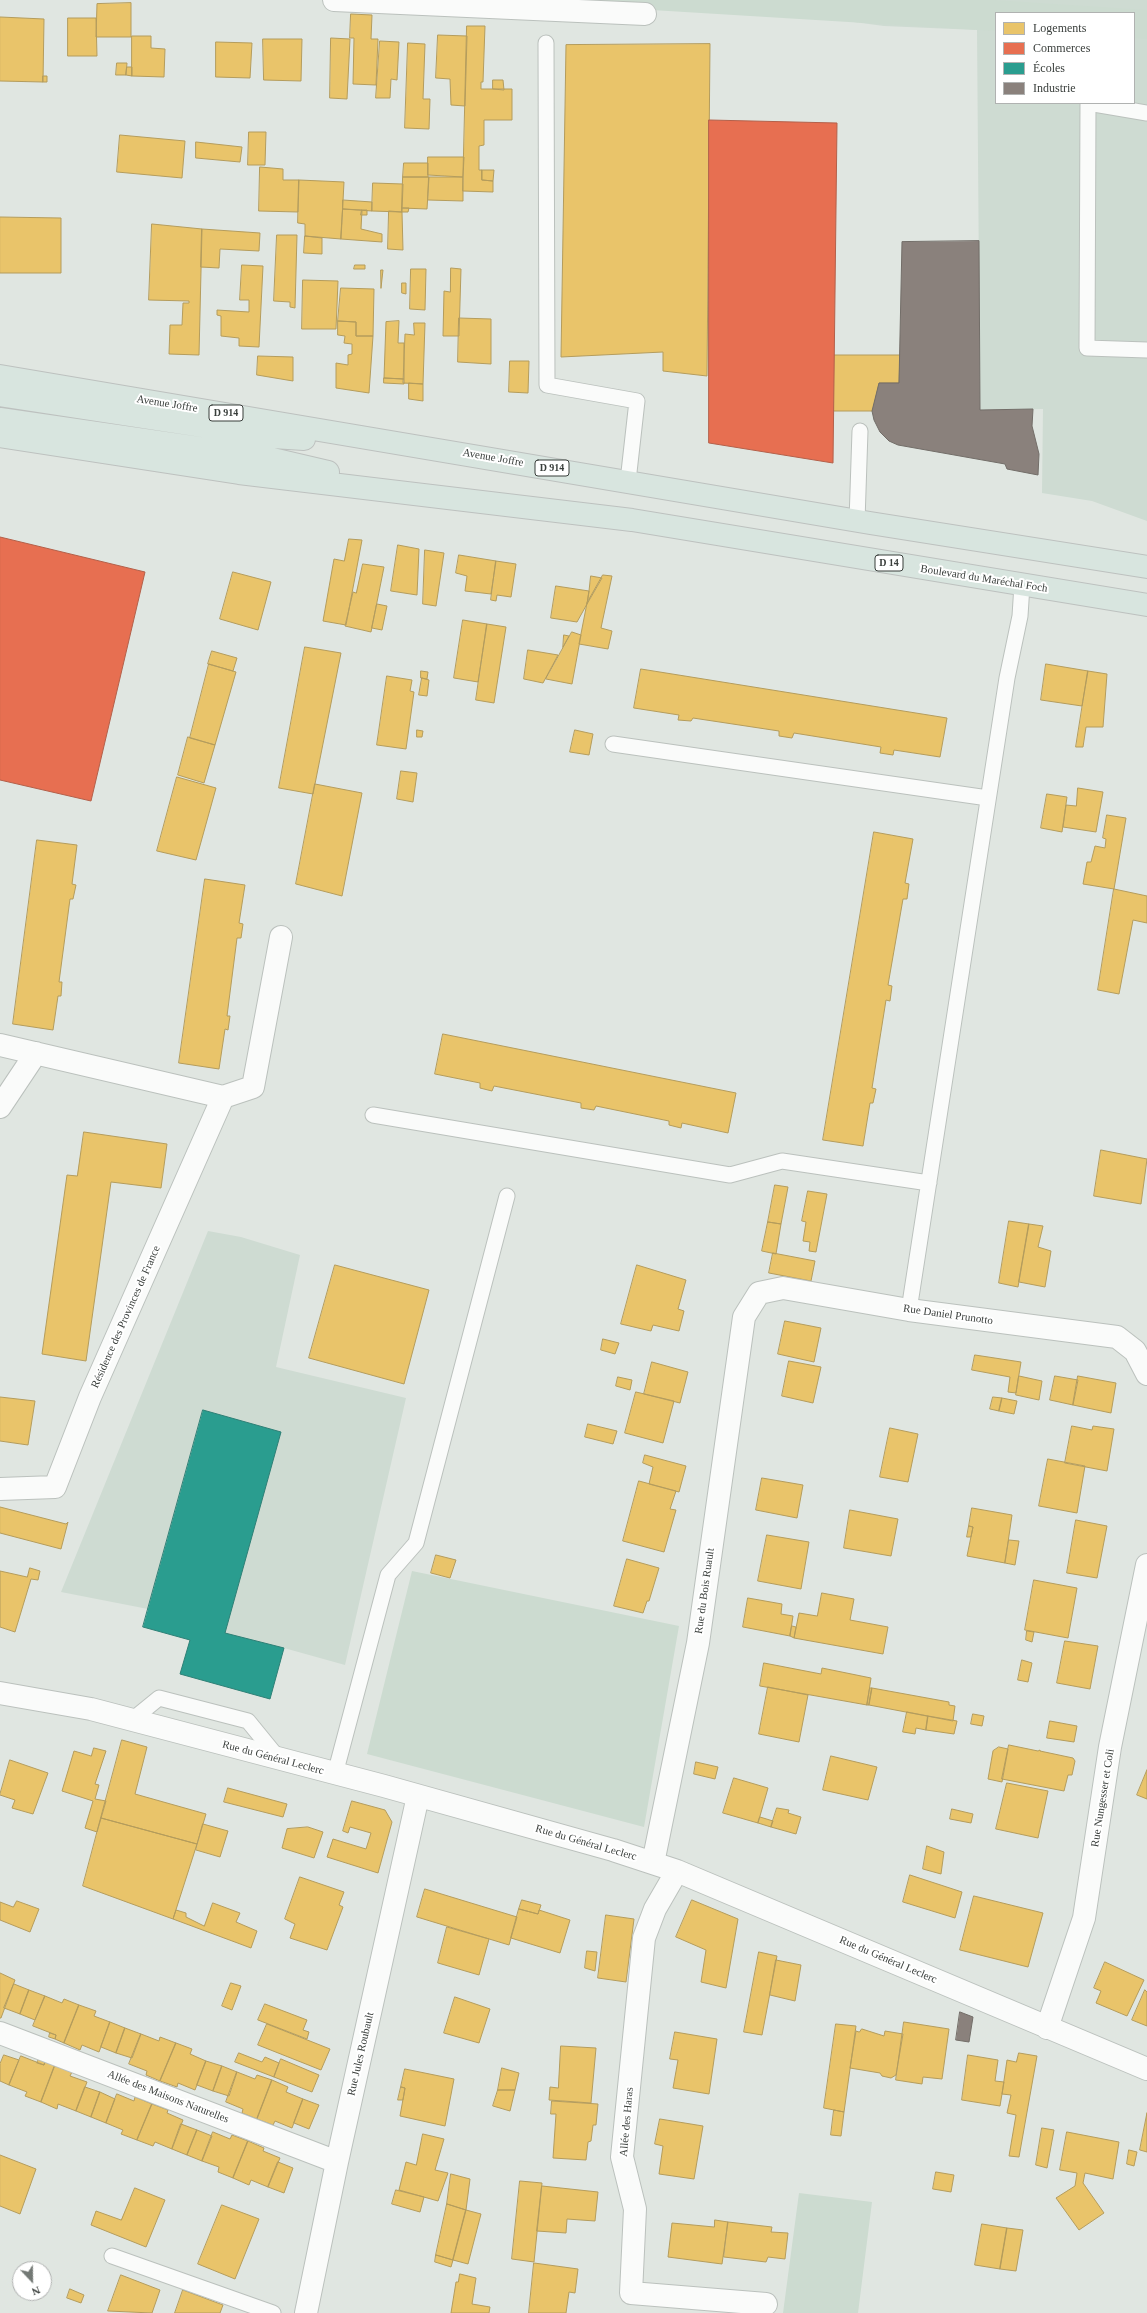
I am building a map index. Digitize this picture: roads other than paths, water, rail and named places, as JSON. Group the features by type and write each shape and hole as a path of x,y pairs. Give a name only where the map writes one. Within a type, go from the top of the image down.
{"main road":[{"name":"Avenue Joffre","path":"0,376 453,451 857,521"},
{"name":"Avenue Joffre","path":"0,395 273,437 453,451"},
{"path":"0,419 268,458 444,497"},
{"path":"0,436 239,473 444,497"},
{"name":"Boulevard du Maréchal Foch","path":"444,497 632,520 1022,585 1147,604"},
{"path":"857,521 1147,567"}],"street":[{"path":"334,0 645,14"},
{"path":"0,1045 223,1097 253,1087 281,937"},
{"path":"0,1107 36,1053"},
{"name":"Résidence des Provinces de France","path":"0,1489 55,1487 90,1397 223,1097"},
{"name":"Rue Daniel Prunotto","path":"744,1317 759,1293 784,1288 909,1310 1117,1337 1135,1351 1147,1374"},
{"name":"Rue du Bois Ruault","path":"653,1863 698,1643 744,1317"},
{"name":"Rue Nungesser et Coli","path":"1047,2028 1084,1918 1110,1747 1147,1565"},
{"name":"Rue du Général Leclerc","path":"0,1693 91,1709 418,1796 653,1863 677,1871 1147,2069"},
{"name":"Rue Jules Roubault","path":"306,2313 337,2162 418,1796"},
{"name":"Allée des Haras","path":"677,1871 655,1909 644,1938 622,2157 635,2209 631,2292 766,2304"},
{"name":"Allée des Maisons Naturelles","path":"0,2033 337,2162"}],"lane":[{"path":"546,43 547,385 637,401 628,481"},
{"path":"1088,104 1087,348 1147,350"},
{"path":"1094,104 1147,113"},
{"path":"857,521 860,431"},
{"path":"909,1310 1006,678 1020,616 1022,585"},
{"path":"613,744 988,798"},
{"path":"373,1115 730,1175 782,1162 929,1182"},
{"path":"335,1774 388,1576 416,1544 507,1196"},
{"path":"132,1720 159,1698 248,1721 279,1759"},
{"path":"112,2256 274,2313"}]}
